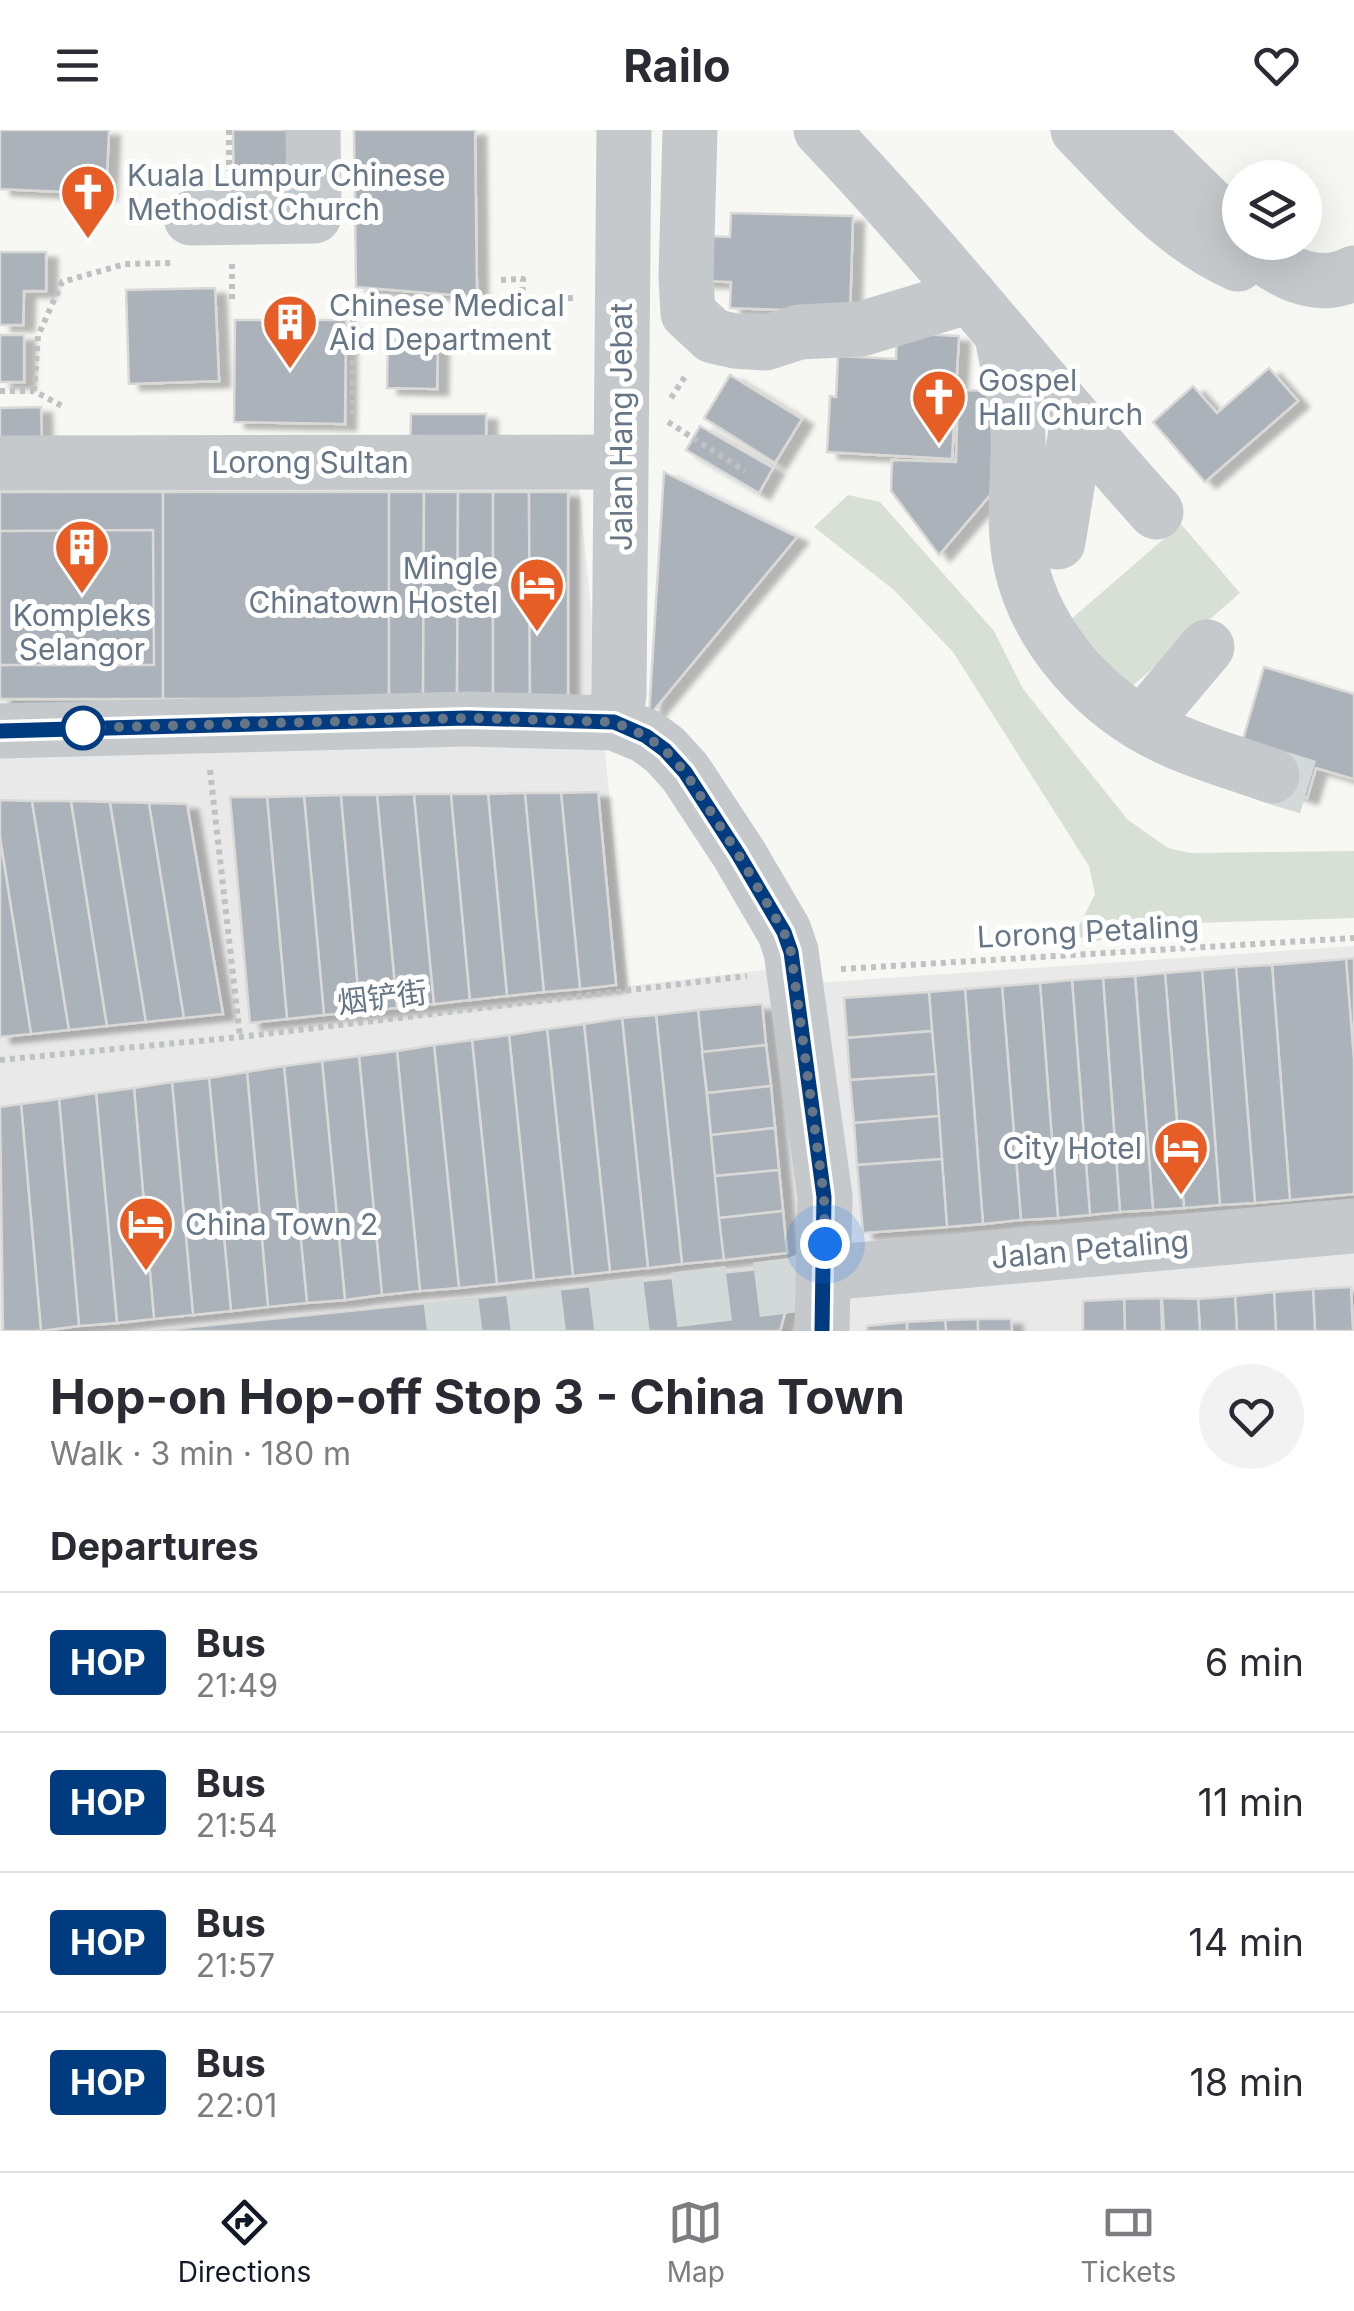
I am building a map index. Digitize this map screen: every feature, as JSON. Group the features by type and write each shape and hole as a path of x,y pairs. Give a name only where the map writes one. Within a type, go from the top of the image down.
{"street":[{"path":"192,218 314,216 313,130"},
{"name":"Jalan Hang Jebat","path":"614,722 620,695 624,130"},
{"path":"690,130 688,313 713,336 734,342 765,343 799,332 986,316"},
{"path":"821,130 902,215 1077,425 1156,512"},
{"path":"1078,130 1168,223 1207,250 1222,249"},
{"path":"1132,130 1222,226"},
{"path":"1182,130 1222,169"},
{"path":"1322,244 1354,252"},
{"path":"1264,260 1316,281 1342,280 1354,273"},
{"path":"986,316 1017,420 1015,515 1021,566 1038,616 1075,668 1118,708 1167,738 1272,776"},
{"path":"1058,542 1077,425"},
{"name":"Lorong Sultan","path":"0,462 620,462"},
{"path":"1142,724 1206,647"},
{"path":"0,731 143,713 207,724 467,718 614,722 646,736 685,772 788,942 824,1197 822,1331"},
{"name":"Jalan Petaling","path":"825,1273 1354,1226"}],"path":[{"path":"232,254 232,300"},
{"path":"34,391 38,336 62,282 124,264"},
{"path":"501,280 522,279 522,301 574,298"},
{"path":"353,301 353,418"},
{"path":"0,391 34,391 64,407"},
{"path":"620,392 745,471"},
{"path":"207,724 240,1037"},
{"name":"Lorong Petaling","path":"825,970 1354,938"},
{"name":"烟铲街","path":"0,1060 240,1037 749,976"}],"shaded area":[{"path":"578,478 628,986 782,968 813,1261 803,1331 0,1331 0,481"},
{"path":"848,495 880,502 994,631 1023,689 1128,820 1168,848 1190,853 1354,851 1354,918 1133,925 1099,941 1074,936 1095,894 1089,866 953,652 894,590 814,527"},
{"path":"1181,524 1240,593 1130,688 1070,620"},
{"path":"1354,946 1354,1331 837,1331 815,983"}],"building":[{"path":"0,130 109,130 106,194 0,189"},
{"path":"233,130 300,130 301,192 234,194"},
{"path":"354,130 475,130 477,297 356,287"},
{"path":"731,213 853,216 850,312 730,308 731,282 701,281 702,236 730,237"},
{"path":"0,252 46,252 46,291 24,291 23,325 0,325"},
{"path":"215,288 219,381 129,384 126,290"},
{"name":"Chinese Medical Aid Department","path":"235,320 346,320 345,424 234,422"},
{"path":"897,333 959,336 952,459 827,452 830,396 836,397 838,356 896,359"},
{"path":"0,335 24,335 24,382 0,382"},
{"path":"388,339 438,340 437,389 387,388"},
{"path":"1269,368 1298,401 1205,482 1153,422 1193,386 1217,413"},
{"path":"730,375 802,419 775,463 704,418"},
{"path":"958,390 994,391 991,494 939,555 891,491 892,460 956,462"},
{"path":"41,407 42,446 0,447 0,408"},
{"path":"411,414 486,414 486,451 410,450"},
{"path":"700,426 773,468 759,493 686,450"},
{"path":"664,472 797,537 649,716"},
{"name":"Kompleks Selangor","path":"0,492 163,492 163,699 0,699"},
{"path":"163,492 389,492 389,699 163,699"},
{"path":"389,492 424,492 423,699 389,699"},
{"path":"424,492 458,492 457,699 423,699"},
{"path":"458,492 493,492 493,699 457,699"},
{"path":"493,492 529,492 530,698 493,699"},
{"path":"529,492 568,492 568,698 530,698"},
{"name":"Kompleks Selangor","path":"153,530 154,665 0,665 0,531"},
{"path":"1264,667 1354,694 1354,779 1316,768 1307,798 1272,787 1241,746"},
{"path":"598,792 616,985 580,989 561,793"},
{"path":"525,793 544,992 507,996 488,794"},
{"path":"525,793 561,793 580,989 544,992"},
{"path":"414,794 434,1004 397,1008 377,795"},
{"path":"414,794 451,794 470,1000 434,1004"},
{"path":"451,794 488,794 507,996 470,1000"},
{"path":"341,795 360,1012 324,1015 304,796"},
{"path":"341,795 377,795 397,1008 360,1012"},
{"path":"304,796 324,1015 287,1019 267,797"},
{"path":"230,797 267,797 287,1019 250,1023"},
{"path":"0,800 32,801 69,1030 31,1034 0,838"},
{"path":"32,801 71,801 107,1026 69,1030"},
{"path":"71,801 110,802 146,1022 107,1026"},
{"path":"110,802 149,803 184,1018 146,1022"},
{"path":"149,803 187,804 223,1014 184,1018"},
{"path":"0,838 31,1034 0,1037"},
{"path":"1354,958 1354,1060 1346,959"},
{"path":"1346,959 1354,1060 1354,1194 1290,1200 1272,965"},
{"path":"1272,965 1290,1200 1255,1203 1236,967"},
{"path":"1236,967 1255,1203 1220,1205 1202,970"},
{"path":"1202,970 1220,1205 1184,1208 1165,973"},
{"path":"1165,973 1184,1208 1153,1210 1135,976"},
{"path":"1135,976 1153,1210 1120,1212 1103,978"},
{"path":"1103,978 1120,1212 1090,1215 1072,980"},
{"path":"1072,980 1090,1215 1058,1218 1040,983"},
{"path":"1040,983 1058,1218 1021,1220 1002,986"},
{"path":"1002,986 1021,1220 983,1224 965,989"},
{"path":"965,989 983,1224 947,1227 929,992"},
{"path":"929,992 932,1031 847,1038 844,998"},
{"path":"762,1004 766,1045 702,1052 698,1010"},
{"path":"698,1010 724,1260 682,1264 656,1015"},
{"path":"656,1015 682,1264 648,1268 622,1018"},
{"path":"622,1018 648,1268 610,1272 584,1024"},
{"path":"584,1024 610,1272 573,1276 547,1029"},
{"path":"547,1029 573,1276 534,1280 509,1035"},
{"path":"932,1031 936,1074 850,1080 847,1038"},
{"path":"509,1035 534,1280 497,1284 472,1040"},
{"path":"472,1040 497,1284 459,1288 434,1045"},
{"path":"434,1045 459,1288 420,1291 397,1051"},
{"path":"766,1045 771,1086 707,1093 702,1052"},
{"path":"397,1051 420,1291 382,1295 359,1056"},
{"path":"359,1056 382,1295 345,1300 322,1061"},
{"path":"322,1061 345,1300 307,1303 284,1066"},
{"path":"284,1066 307,1303 268,1307 247,1072"},
{"path":"247,1072 268,1307 231,1311 209,1078"},
{"path":"936,1074 939,1116 854,1123 850,1080"},
{"path":"209,1078 231,1311 193,1315 172,1082"},
{"path":"172,1082 193,1315 154,1319 134,1088"},
{"path":"771,1086 775,1128 711,1135 707,1093"},
{"path":"134,1088 154,1319 117,1323 96,1093"},
{"path":"96,1093 117,1323 79,1326 59,1099"},
{"path":"59,1099 79,1326 41,1331 21,1104"},
{"path":"21,1104 41,1331 3,1331 0,1107"},
{"path":"939,1116 942,1159 857,1165 854,1123"},
{"path":"775,1128 779,1170 715,1176 711,1135"},
{"path":"942,1159 947,1227 863,1233 857,1165"},
{"path":"779,1170 783,1211 719,1218 715,1176"},
{"path":"783,1211 787,1253 724,1260 719,1218"},
{"path":"798,1265 780,1331 153,1331"},
{"path":"1351,1287 1353,1331 1315,1331 1313,1289"},
{"path":"1313,1289 1315,1331 1276,1331 1274,1292"},
{"path":"1274,1292 1276,1331 1237,1331 1235,1296"},
{"path":"1235,1296 1237,1331 1200,1331 1198,1299"},
{"path":"1161,1298 1162,1331 1125,1331 1124,1299"},
{"path":"1162,1298 1198,1299 1200,1331 1164,1331"},
{"path":"1124,1299 1125,1331 1083,1331 1083,1301"},
{"path":"978,1319 978,1331 946,1331 945,1320"},
{"path":"978,1319 1011,1319 1012,1331 978,1331"},
{"path":"945,1320 946,1331 907,1331 907,1322"},
{"path":"907,1322 907,1331 867,1331 867,1326"}],"tunnel":[{"path":"1272,776 1308,787"},
{"path":"427,1331 794,1285 825,1273"}],"bus line":[{"name":"HOP","path":"0,731 467,718 614,722 646,736 685,772 784,932 791,952 824,1197 822,1331"}],"place":[{"name":"Kuala Lumpur Chinese Methodist Church","path":"88,241"},
{"name":"Chinese Medical Aid Department","path":"290,371"},
{"name":"Gospel Hall Church","path":"939,446"},
{"name":"Kompleks Selangor","path":"82,596"},
{"name":"Mingle Chinatown Hostel","path":"537,634"},
{"name":"City Hotel","path":"1181,1197"},
{"name":"China Town 2","path":"146,1273"}],"route":[{"path":"83,728 467,718 614,722 646,736 685,772 784,932 795,972 824,1197 825,1244"}]}
